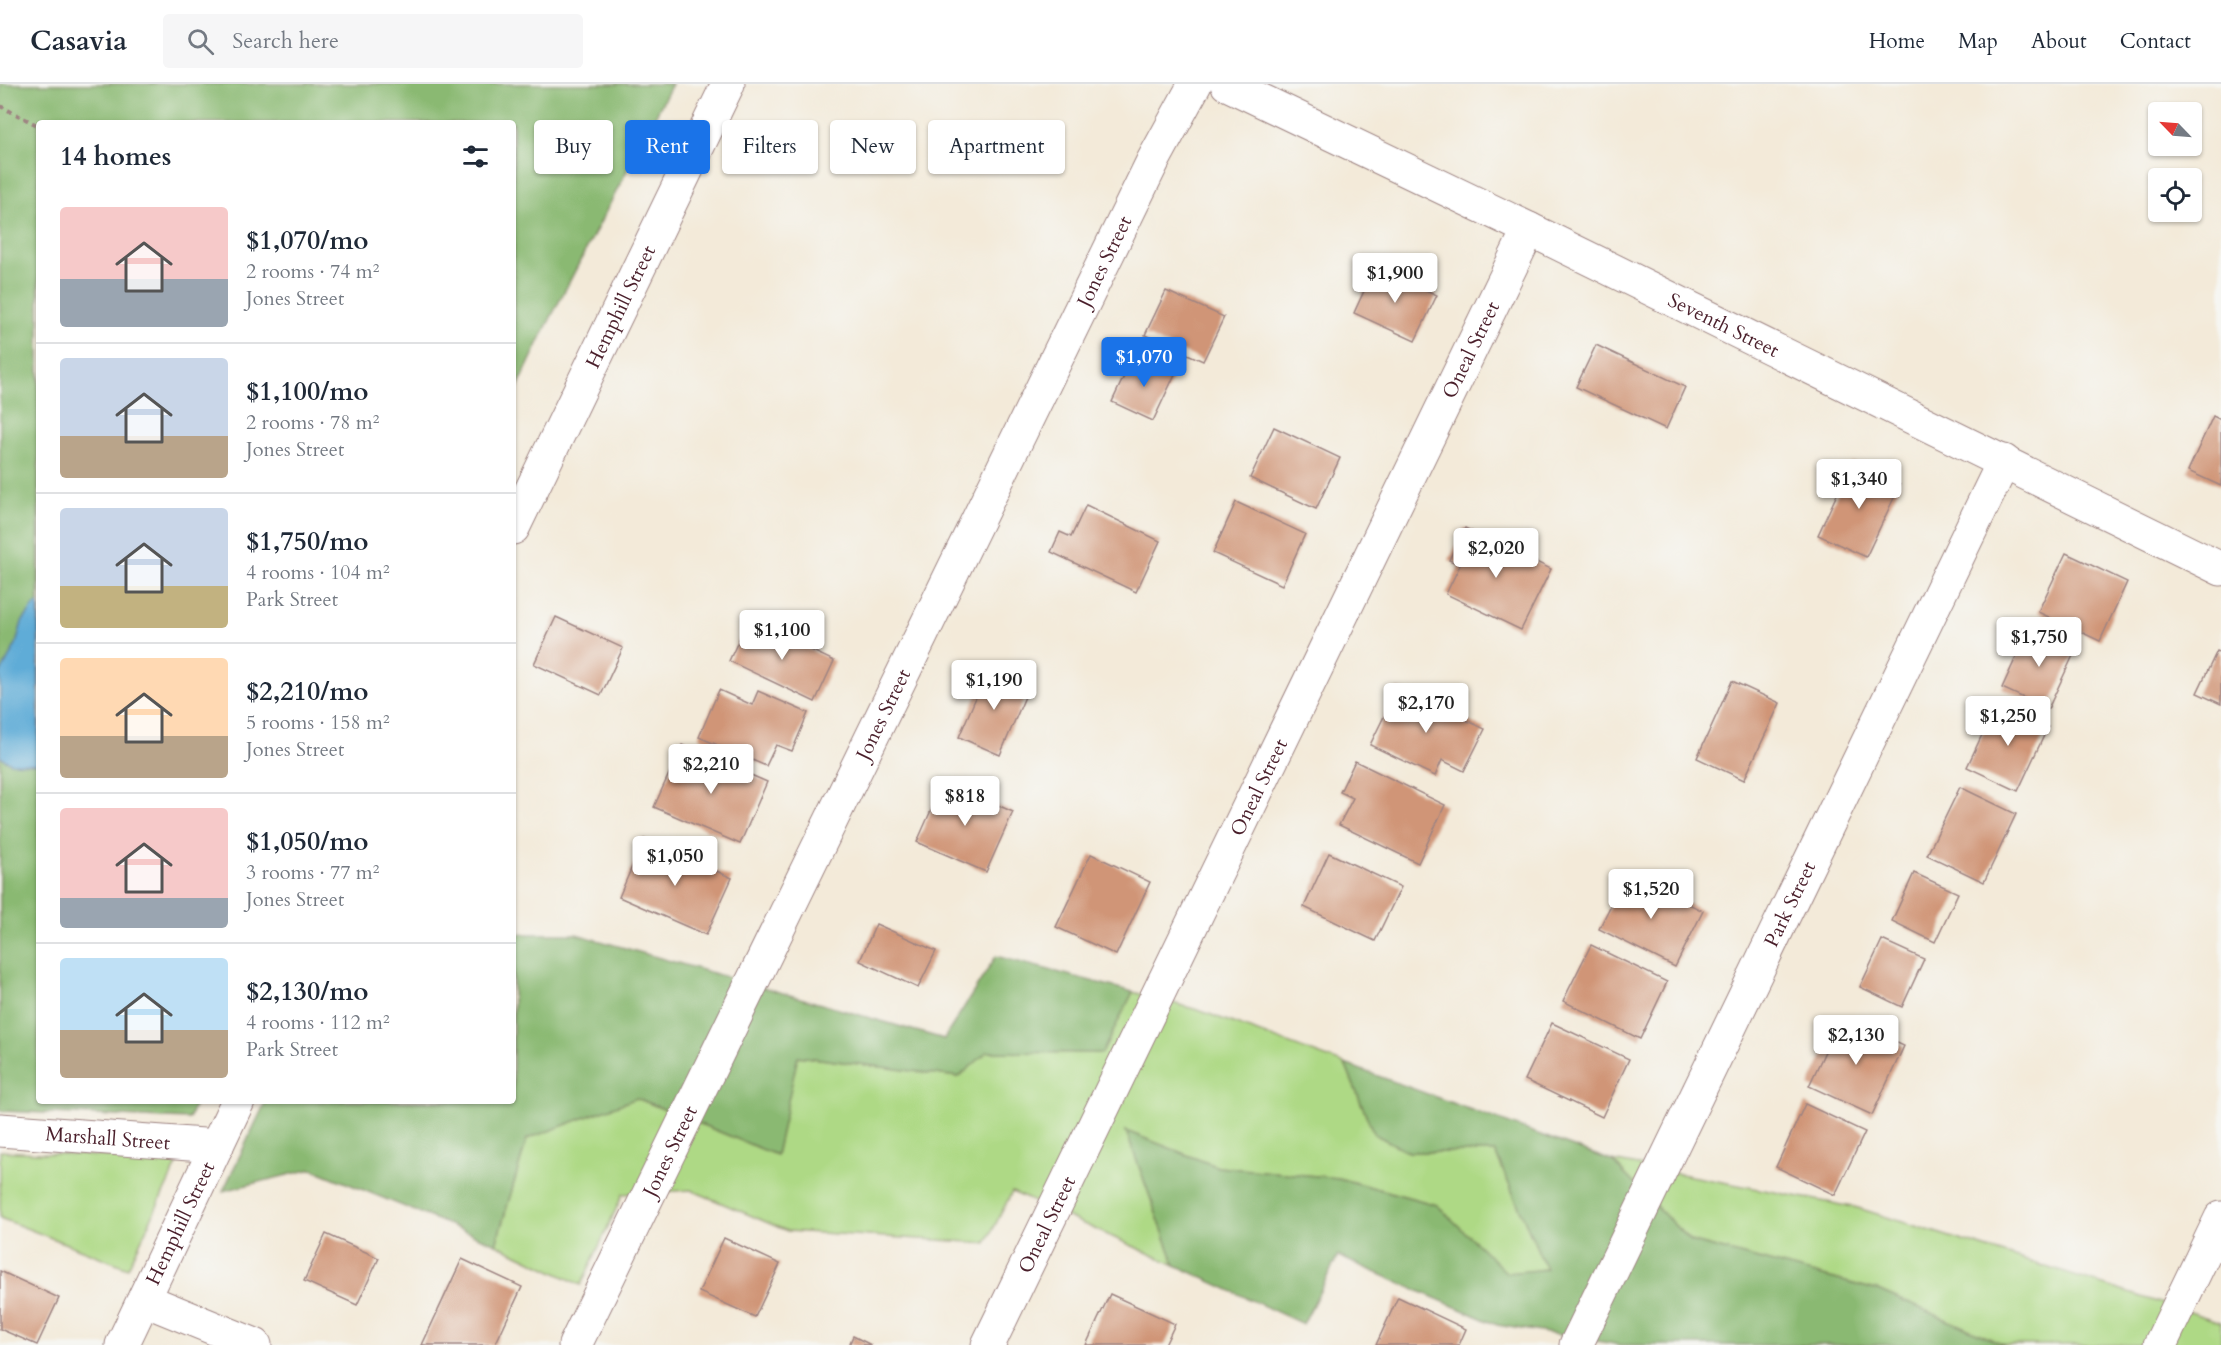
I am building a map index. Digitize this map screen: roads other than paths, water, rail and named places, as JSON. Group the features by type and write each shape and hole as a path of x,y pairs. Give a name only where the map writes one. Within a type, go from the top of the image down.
{"street":[{"name":"Hemphill Street","path":"516,522 728,84"},
{"name":"Jones Street","path":"575,1345 1148,171 1195,84"},
{"name":"Seventh Street","path":"1227,84 1529,229 2221,569"},
{"name":"Oneal Street","path":"988,1345 1529,229"},
{"name":"Park Street","path":"1576,1345 2004,461"},
{"name":"Hemphill Street","path":"122,1345 237,1104"},
{"name":"Marshall Street","path":"0,1130 217,1146"},
{"path":"2160,1345 2221,1218"},
{"path":"145,1300 255,1345"}],"water":[{"path":"36,604 36,764 11,763 0,757 0,674 16,644 22,622"}]}
